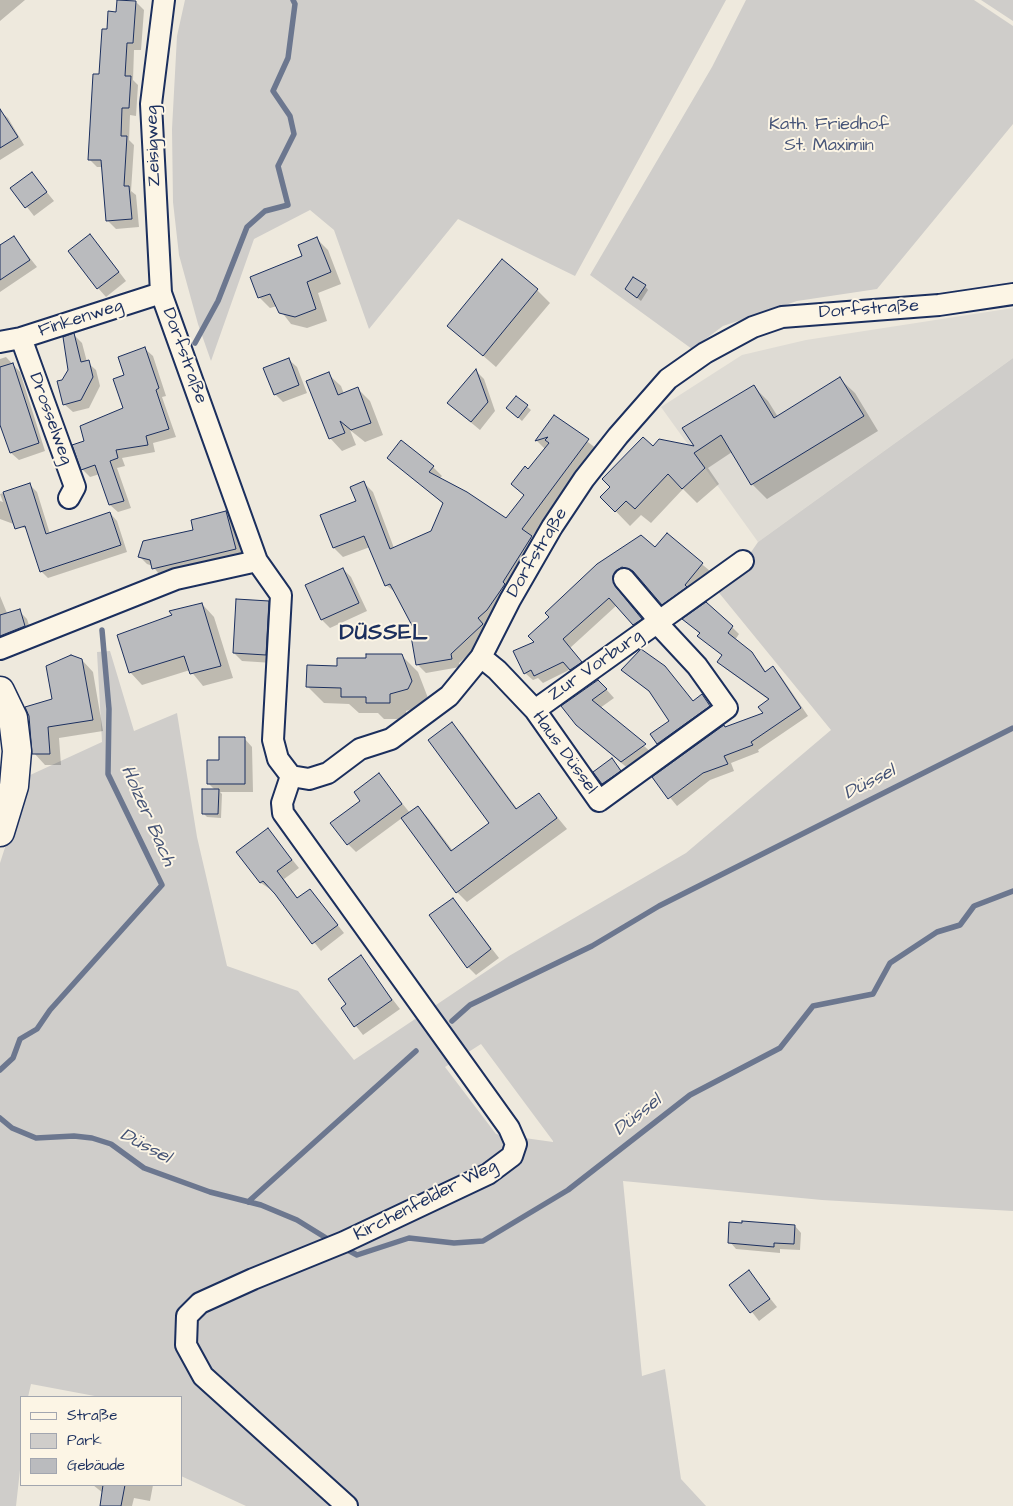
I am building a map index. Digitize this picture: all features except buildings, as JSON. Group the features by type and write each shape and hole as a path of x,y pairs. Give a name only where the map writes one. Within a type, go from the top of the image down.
{"main road":[{"path":"0,691 13,718 18,750 14,786 0,832"}],"street":[{"name":"Zeisigweg","path":"161,293 151,104 164,0"},
{"name":"Finkenweg","path":"0,342 20,338 161,293"},
{"name":"Dorfstraße","path":"161,293 256,561 280,595 273,740 278,760 291,776 309,779 328,773 360,750 391,739 449,696 481,657 524,575 552,527 584,479 618,436 668,379 705,353 753,327 782,317 939,305 1013,294"},
{"name":"Drosselweg","path":"20,338 75,487 69,498"},
{"path":"0,649 176,579 256,561"},
{"name":"Zur Vorburg","path":"535,710 742,561"},
{"name":"Zur Vorburg","path":"624,579 653,613 657,623 697,666 727,708"},
{"name":"Haus Düssel","path":"481,657 497,670 535,710 599,801 727,708"},
{"name":"Kirchenfelder Weg","path":"291,776 282,803 283,813 509,1128 516,1144 512,1156 488,1174 311,1257 252,1279 200,1303 187,1316 186,1345 202,1376 347,1506"}],"shaded area":[{"path":"1013,308 1013,358 758,542 661,407 742,355 806,340"}],"green space":[{"path":"185,0 726,0 575,276 458,219 369,329 334,230 310,210 254,239 211,361 198,324 179,255 173,202 172,129 177,36"},
{"name":"Kath. Friedhof St. Maximin","path":"746,0 974,0 1013,26 1013,124 877,289 797,301 723,326 692,349 590,275 712,67"},
{"path":"981,0 1013,0 1013,21"},
{"path":"1013,358 1013,1211 822,1200 623,1181 642,1376 665,1369 681,1479 706,1506 246,1506 182,1476 182,1396 95,1396 31,1384 28,1396 20,1396 20,1470 16,1506 0,1506 0,863 28,776 102,742 97,652 110,651 134,731 177,713 197,837 227,966 298,991 354,1060 509,956 686,853 831,730 711,583 747,558 758,542","holes":["481,1044 553,1142 496,1134 445,1067"]}],"waterway":[{"name":"Holzer Bach","path":"195,343 218,301 247,227 265,211 288,205 278,166 294,134 290,116 273,91 288,58 295,4 293,0"},
{"name":"Holzer Bach","path":"0,1070 13,1058 20,1039 37,1029 50,1010 162,885 108,774 109,709 102,630"},
{"name":"Düssel","path":"452,1021 470,1005 592,946 659,906 1013,728"},
{"name":"Düssel","path":"344,1248 357,1255 409,1238 454,1243 483,1241 568,1190 690,1095 780,1048 813,1006 873,994 890,963 937,932 960,925 974,906 1013,891"},
{"name":"Düssel","path":"248,1202 416,1051"},
{"name":"Düssel","path":"0,1118 12,1128 36,1138 74,1136 92,1138 111,1144 144,1168 210,1192 261,1205 297,1220 331,1241"}],"district":[{"name":"DÜSSEL","path":"384,634"}]}
